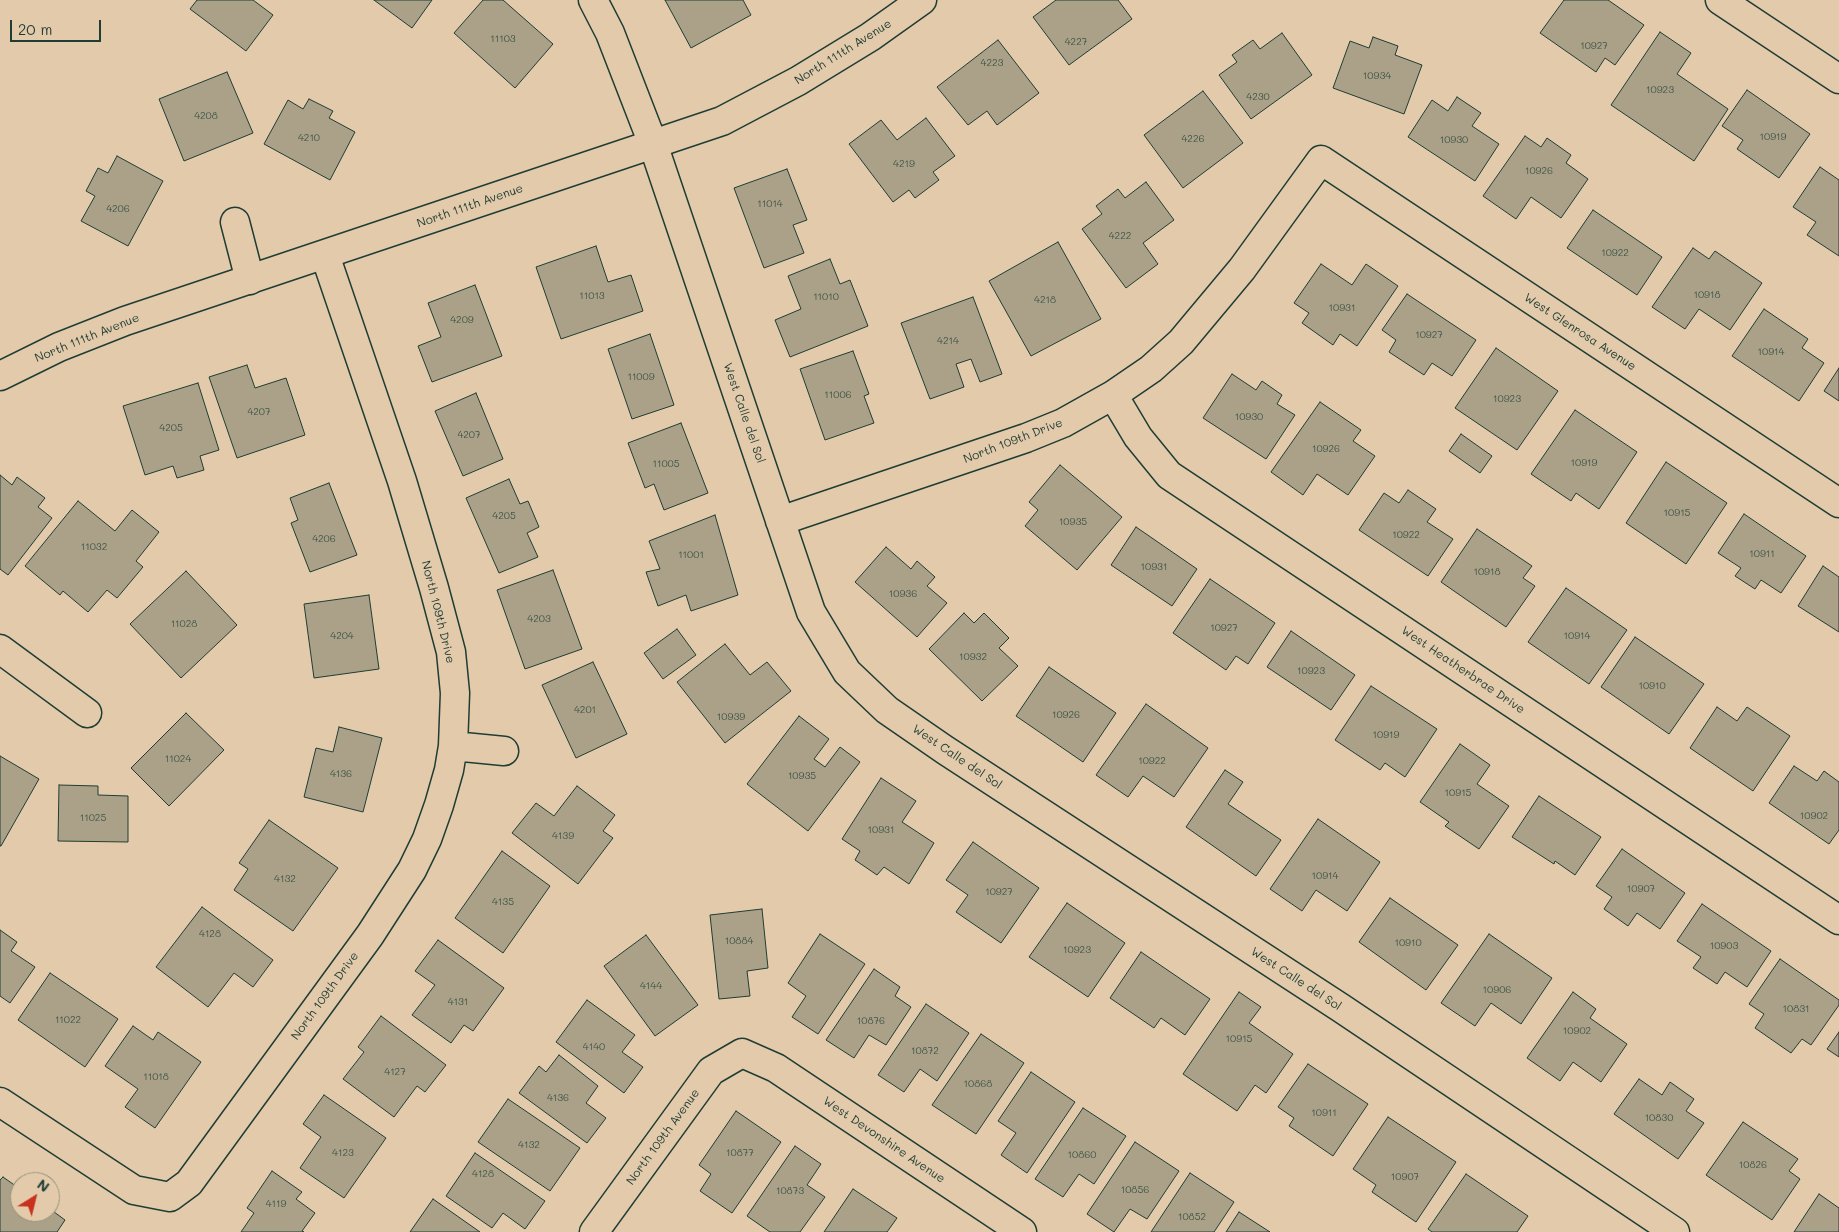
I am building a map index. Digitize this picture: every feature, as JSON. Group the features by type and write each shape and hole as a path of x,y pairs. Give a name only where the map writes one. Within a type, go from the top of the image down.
{"street":[{"name":"West Calle del Sol","path":"593,0 610,33 654,144 810,612 847,672 888,710 945,750 1341,1008 1675,1232"},
{"name":"North 111th Avenue","path":"0,376 59,347 109,328 722,121 781,90 870,38 922,0"},
{"path":"1720,0 1839,79"},
{"name":"North 109th Drive","path":"780,521 1026,438 1063,423 1113,394 1151,368 1181,342 1242,269 1321,160"},
{"name":"West Glenrosa Avenue","path":"1321,160 1839,503"},
{"path":"235,222 250,280"},
{"name":"North 109th Drive","path":"0,1102 134,1190 170,1197 189,1183 397,895 427,839 442,796 453,746 455,693 451,652 402,481 325,255"},
{"name":"West Heatherbrae Drive","path":"1113,394 1138,437 1169,475 1839,920"},
{"path":"0,649 87,713"},
{"path":"453,746 504,751"},
{"name":"North 109th Avenue","path":"594,1232 711,1071 742,1054"},
{"name":"West Devonshire Avenue","path":"742,1054 776,1068 1022,1232"}],"building":[{"path":"197,0 253,0 273,15 246,51 190,9"},
{"path":"374,0 432,0 412,28"},
{"path":"483,0 503,0 553,44 515,88 454,33"},
{"path":"665,0 743,0 751,15 691,48"},
{"path":"1056,0 1118,0 1132,19 1069,65 1033,17"},
{"path":"1564,0 1608,0 1644,25 1615,65 1605,58 1596,72 1540,33"},
{"path":"1660,32 1691,53 1677,74 1728,109 1694,161 1611,105"},
{"path":"1282,33 1312,75 1251,119 1219,75 1237,62 1232,55 1253,40 1260,49"},
{"path":"1373,37 1398,46 1395,55 1422,65 1404,114 1333,88 1350,41 1369,48"},
{"path":"998,40 1039,93 997,125 987,111 968,125 937,87"},
{"path":"227,72 253,133 184,161 159,99"},
{"path":"1747,90 1810,134 1779,178 1737,149 1743,140 1722,126"},
{"path":"1203,91 1243,143 1183,188 1144,135"},
{"path":"1457,97 1481,113 1472,126 1499,144 1475,181 1408,137 1432,100 1448,111"},
{"path":"309,99 333,111 329,118 355,132 330,180 264,144 288,100 303,109"},
{"path":"926,118 955,156 933,172 939,180 915,198 909,190 893,202 849,144 881,120 897,140"},
{"path":"1525,136 1541,147 1547,138 1571,155 1566,163 1588,179 1561,218 1531,197 1516,219 1483,196"},
{"path":"117,156 163,181 128,246 81,221 95,196 86,191 98,168 108,173"},
{"path":"1820,167 1839,180 1839,256 1807,235 1816,222 1793,207"},
{"path":"787,169 807,220 793,225 804,253 764,268 734,188"},
{"path":"1146,182 1174,220 1143,243 1158,264 1126,288 1082,229 1102,214 1096,206 1118,189 1125,198"},
{"path":"1593,210 1662,257 1637,295 1567,248"},
{"path":"1058,242 1101,319 1031,356 989,281"},
{"path":"596,246 608,282 631,275 643,311 561,339 536,267"},
{"path":"1693,248 1709,259 1715,251 1762,283 1730,330 1699,309 1685,329 1652,307"},
{"path":"830,259 840,284 850,280 868,326 790,357 775,320 801,309 788,276"},
{"path":"1321,264 1352,285 1366,264 1398,286 1357,346 1340,334 1333,345 1302,323 1309,313 1294,303"},
{"path":"475,285 502,356 432,382 418,346 441,337 428,303"},
{"path":"1407,294 1476,340 1452,376 1432,363 1424,375 1389,352 1396,340 1382,330"},
{"path":"973,297 1002,374 980,382 971,359 956,364 964,387 930,399 901,323"},
{"path":"1764,309 1808,339 1802,348 1824,363 1799,401 1732,356"},
{"path":"650,334 674,405 632,419 608,349"},
{"path":"1496,348 1558,391 1517,450 1455,408"},
{"path":"853,351 869,394 864,396 874,423 825,440 800,369"},
{"path":"247,365 255,388 286,378 305,435 237,458 209,377"},
{"path":"1839,368 1839,401 1824,391"},
{"path":"1232,374 1256,390 1262,381 1282,395 1277,404 1295,415 1266,459 1203,418"},
{"path":"198,383 219,450 200,456 204,470 177,478 173,466 145,475 123,406"},
{"path":"476,393 503,459 463,476 435,411"},
{"path":"1320,402 1361,430 1353,441 1375,456 1348,495 1317,474 1303,495 1271,472"},
{"path":"1575,410 1637,452 1599,509 1576,493 1571,501 1531,474"},
{"path":"681,423 708,493 664,510 654,484 645,488 628,443"},
{"path":"1461,434 1492,456 1480,473 1449,451"},
{"path":"1666,462 1727,503 1686,564 1626,523"},
{"path":"1060,465 1122,517 1077,570 1025,526 1038,510 1029,502"},
{"path":"0,475 12,485 17,477 45,498 38,507 52,518 8,575 0,569"},
{"path":"509,479 520,504 528,501 539,527 527,533 538,557 499,573 466,498"},
{"path":"329,483 357,555 310,572 291,523 298,520 290,498"},
{"path":"1408,490 1436,509 1427,522 1453,539 1428,576 1359,530 1384,493 1399,503"},
{"path":"78,501 115,531 132,510 159,532 136,561 143,567 117,598 107,590 88,612 63,591 60,595 25,566"},
{"path":"1744,514 1806,556 1781,593 1761,580 1755,589 1735,576 1741,568 1718,553"},
{"path":"715,515 738,595 691,611 686,595 658,606 646,572 660,569 649,541"},
{"path":"1136,527 1197,569 1172,606 1111,565"},
{"path":"1477,529 1532,566 1523,578 1535,586 1506,627 1441,582"},
{"path":"886,547 911,569 917,561 935,577 927,586 947,603 917,637 855,582"},
{"path":"1823,566 1839,577 1839,632 1798,606"},
{"path":"553,570 582,649 525,669 497,590"},
{"path":"186,571 237,625 181,678 130,624"},
{"path":"1210,579 1275,623 1248,664 1236,656 1226,670 1173,633"},
{"path":"1566,588 1627,630 1589,684 1528,642"},
{"path":"369,595 379,669 314,678 304,604"},
{"path":"964,613 974,623 984,613 1009,638 999,648 1018,666 982,701 929,649"},
{"path":"677,629 696,655 663,679 644,653"},
{"path":"1291,631 1355,675 1331,710 1267,667"},
{"path":"1635,637 1704,684 1669,734 1601,687"},
{"path":"725,644 750,675 767,662 791,691 725,743 677,682"},
{"path":"593,662 627,734 576,758 542,685"},
{"path":"1049,667 1116,713 1083,762 1016,716"},
{"path":"1371,686 1437,729 1405,777 1385,763 1380,770 1335,740"},
{"path":"1146,704 1208,748 1174,797 1143,776 1128,797 1096,775"},
{"path":"1717,707 1737,721 1747,707 1790,736 1753,791 1690,748"},
{"path":"186,713 224,750 169,806 131,768"},
{"path":"799,716 829,739 814,759 825,767 840,747 860,762 808,831 747,784"},
{"path":"339,727 382,738 363,812 304,797 316,748 333,752"},
{"path":"1460,744 1490,765 1477,784 1509,806 1479,849 1445,826 1449,822 1420,802"},
{"path":"0,756 39,779 1,846 0,846"},
{"path":"1794,766 1817,781 1824,771 1839,782 1839,830 1829,844 1769,803"},
{"path":"1225,770 1243,782 1228,804 1281,840 1256,876 1186,827"},
{"path":"881,778 916,801 902,822 934,843 909,884 884,867 877,875 855,860 860,851 842,839"},
{"path":"59,785 98,786 98,795 128,796 128,842 58,841"},
{"path":"577,786 615,815 603,831 613,838 578,884 512,833 536,803 554,816"},
{"path":"1539,796 1601,837 1575,875 1555,861 1554,864 1512,837"},
{"path":"1318,819 1380,862 1347,911 1316,890 1302,911 1270,889"},
{"path":"269,820 338,868 293,931 234,890 248,869 239,863"},
{"path":"973,842 1039,888 1001,943 956,912 968,895 946,880"},
{"path":"1622,849 1685,893 1660,929 1637,913 1628,926 1604,909 1612,897 1596,886"},
{"path":"502,851 550,886 503,953 455,918"},
{"path":"1390,898 1458,945 1426,990 1359,942"},
{"path":"1067,903 1125,943 1088,997 1029,957"},
{"path":"1702,904 1771,951 1747,987 1725,972 1717,984 1693,968 1701,957 1677,941"},
{"path":"202,907 273,960 253,987 234,973 208,1007 156,967"},
{"path":"762,909 768,968 747,971 750,996 719,999 710,915"},
{"path":"0,930 17,942 11,951 35,967 10,1003 0,996"},
{"path":"820,934 865,964 818,1034 792,1017 806,996 788,983"},
{"path":"1489,934 1552,978 1521,1024 1491,1003 1475,1026 1441,1003"},
{"path":"646,935 698,1005 655,1036 604,966"},
{"path":"438,940 504,988 473,1031 464,1025 451,1043 412,1015 435,985 415,971"},
{"path":"1141,952 1210,999 1185,1035 1161,1018 1154,1028 1110,998"},
{"path":"1780,959 1839,1000 1839,1005 1811,1045 1802,1039 1791,1053 1755,1028 1764,1014 1749,1004"},
{"path":"874,969 900,987 895,996 911,1007 886,1045 869,1035 854,1058 826,1040"},
{"path":"50,973 118,1019 85,1067 18,1020"},
{"path":"1239,992 1261,1007 1249,1023 1293,1054 1266,1093 1255,1085 1237,1111 1183,1074"},
{"path":"1573,992 1596,1009 1590,1018 1627,1044 1601,1082 1573,1062 1560,1081 1527,1058"},
{"path":"587,1000 635,1035 622,1052 643,1067 624,1093 556,1042"},
{"path":"926,1004 969,1033 937,1081 920,1069 904,1092 878,1075"},
{"path":"381,1016 446,1065 425,1092 417,1086 394,1117 343,1079 364,1052 358,1047"},
{"path":"133,1026 153,1040 158,1032 201,1062 155,1128 125,1107 138,1089 105,1066"},
{"path":"1839,1032 1839,1057 1827,1049"},
{"path":"981,1034 1024,1063 976,1134 932,1105"},
{"path":"559,1055 598,1086 586,1103 606,1118 587,1143 519,1093 539,1066 546,1072"},
{"path":"1308,1064 1368,1104 1333,1156 1289,1126 1294,1118 1278,1107"},
{"path":"1031,1072 1075,1102 1027,1173 1001,1155 1016,1133 998,1121"},
{"path":"1639,1079 1662,1095 1670,1082 1694,1099 1686,1111 1704,1123 1678,1159 1614,1114"},
{"path":"324,1095 386,1138 344,1198 300,1168 321,1137 303,1124"},
{"path":"508,1099 580,1148 550,1191 478,1142"},
{"path":"1083,1108 1126,1136 1094,1184 1079,1174 1063,1197 1035,1179"},
{"path":"736,1111 781,1142 732,1213 700,1191 711,1174 699,1165"},
{"path":"1388,1117 1456,1162 1416,1222 1372,1192 1376,1185 1353,1169"},
{"path":"1743,1122 1798,1159 1789,1171 1800,1179 1772,1220 1706,1175"},
{"path":"1135,1142 1179,1171 1147,1219 1130,1209 1114,1232 1087,1214"},
{"path":"795,1146 821,1164 807,1185 825,1197 800,1232 770,1232 747,1216"},
{"path":"475,1153 545,1201 525,1229 503,1213 492,1228 446,1196"},
{"path":"272,1171 302,1192 296,1199 315,1213 302,1231 304,1232 241,1232 254,1213 247,1208"},
{"path":"1190,1173 1234,1202 1214,1232 1151,1232"},
{"path":"1466,1174 1528,1216 1517,1232 1432,1232 1428,1229"},
{"path":"3,1177 10,1182 10,1222 60,1222 60,1216 65,1220 57,1232 0,1232 0,1180"},
{"path":"853,1189 897,1218 887,1232 824,1232"},
{"path":"1819,1194 1839,1208 1839,1232 1794,1232"},
{"path":"433,1199 480,1232 410,1232"},
{"path":"1239,1212 1270,1232 1226,1232"}]}
